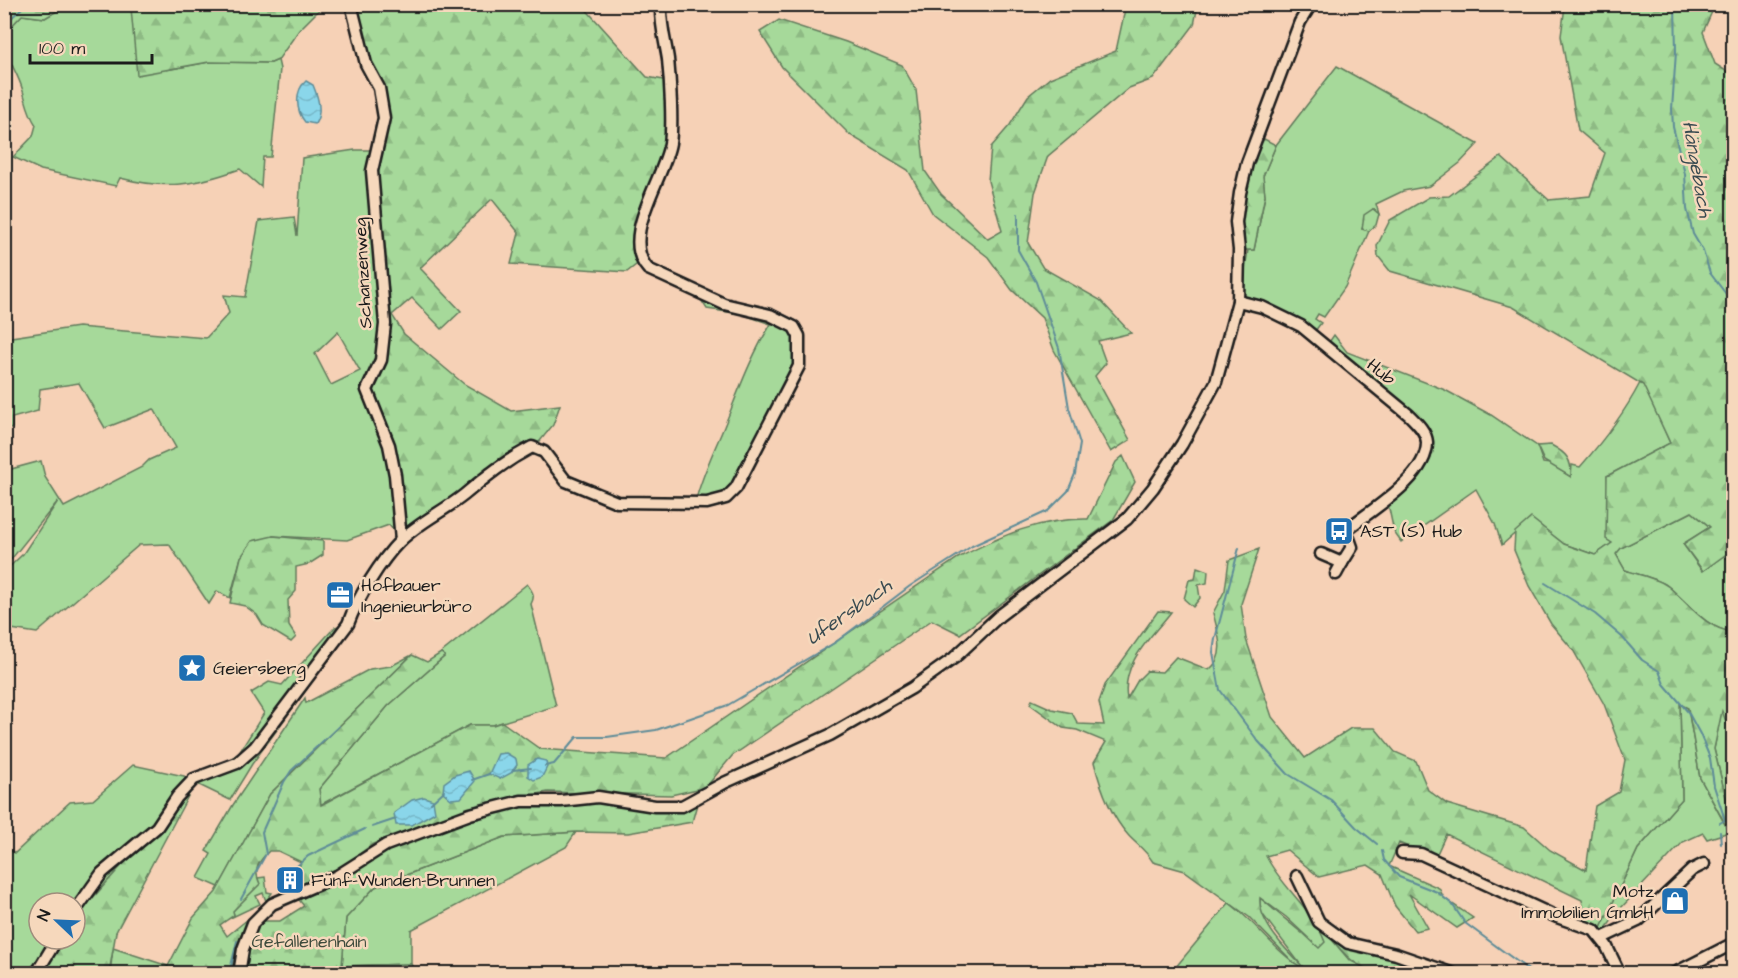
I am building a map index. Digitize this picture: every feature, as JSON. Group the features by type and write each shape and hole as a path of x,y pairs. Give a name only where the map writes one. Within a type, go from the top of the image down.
{"street":[{"name":"Schanzenweg","path":"351,4 366,64 380,88 384,118 372,171 385,324 381,360 368,390 389,446 395,475 401,540"},
{"path":"87,894 102,873 157,827 177,797 194,779 237,763 255,747 348,624 353,610 388,554 401,540 463,496 503,462 532,447 544,452 566,481 617,502 707,503 726,498 736,488 799,366 799,336 794,327 770,315 724,304 704,296 648,269 642,262 638,231 670,142 668,61 660,23 661,4"},
{"path":"239,974 247,938 259,917 272,904 337,876 386,845 470,814 521,801 561,801 598,797 655,806 682,806 724,783 830,735 912,688 954,658 1015,603 1127,519 1153,488 1182,444 1216,382 1238,301 1239,250 1236,222 1247,163 1300,22 1311,4"},
{"name":"Hub","path":"1238,301 1262,307 1301,326 1421,426 1427,441 1421,465 1384,502 1368,511 1346,530 1352,547 1342,563"},
{"path":"1321,554 1342,563 1336,574"},
{"path":"1402,853 1421,855 1557,917 1594,930 1602,938 1620,974"},
{"path":"1602,938 1638,921 1692,870 1704,864"},
{"path":"1297,876 1320,922 1348,943 1396,954 1454,974"},
{"path":"1674,974 1734,943"},
{"path":"36,974 50,951"}],"green space":[{"path":"5,4 67,5 45,18 22,15 5,33"},
{"path":"67,5 125,5 131,8 167,70 209,62 271,63 278,60 280,69 271,157 263,157 261,187 240,169 209,179 181,184 152,184 120,178 116,186 41,170 13,157 33,136 36,125 9,57 4,33 22,15 45,18"},
{"path":"125,5 324,5 299,30 278,60 271,63 209,62 137,75 131,8"},
{"path":"352,5 582,5 647,77 669,81 670,142 646,207 641,261 627,272 511,264 519,233 492,199 420,268 461,311 442,329 412,298 392,315 404,334 464,384 511,411 560,405 553,425 536,446 401,540 395,476 370,390 386,324 376,298 370,176 386,120"},
{"path":"1126,5 1184,5 1197,10 1194,25 1153,79 1129,88 1048,156 1035,193 1028,243 1043,268 1100,300 1131,333 1098,341 1106,363 1095,376 1130,440 1111,452 1054,350 1042,318 1012,290 988,257 933,214 908,170 850,135 782,67 760,32 779,20 846,42 902,65 916,90 925,171 941,194 988,239 1002,231 988,181 991,147 1010,125 1028,96 1050,78 1116,51"},
{"path":"1562,5 1715,5 1703,32 1715,64 1734,76 1733,567 1725,555 1703,571 1683,544 1710,527 1692,512 1621,548 1616,554 1625,570 1665,584 1706,621 1723,630 1733,632 1733,739 1722,711 1714,749 1733,819 1733,852 1730,854 1729,831 1700,778 1688,708 1680,704 1682,799 1638,849 1600,930 1586,921 1582,900 1446,834 1435,858 1399,843 1389,866 1439,888 1444,898 1473,918 1457,928 1409,894 1428,928 1415,931 1395,906 1382,874 1368,865 1319,877 1287,850 1266,856 1280,878 1313,919 1325,942 1319,948 1286,917 1260,898 1261,908 1276,938 1307,971 1293,962 1249,917 1185,871 1153,862 1122,827 1103,791 1094,762 1106,742 1077,730 1063,728 1030,704 1032,700 1052,709 1072,713 1078,724 1104,725 1099,702 1105,685 1158,611 1171,612 1146,642 1133,663 1126,686 1127,699 1138,680 1147,671 1162,672 1176,657 1209,670 1218,658 1220,643 1213,613 1225,590 1229,560 1259,549 1241,604 1246,639 1272,717 1305,758 1351,728 1375,728 1395,752 1416,761 1428,790 1447,804 1524,827 1550,850 1586,870 1595,806 1619,792 1625,760 1604,704 1573,650 1551,624 1529,586 1514,550 1515,532 1531,518 1564,544 1595,555 1612,543 1606,539 1607,476 1670,443 1643,385 1513,307 1390,271 1378,256 1377,246 1390,220 1429,197 1449,196 1501,157 1549,200 1590,196 1605,153 1578,130 1561,36 1565,6"},
{"path":"1337,66 1478,144 1460,163 1430,186 1403,191 1376,204 1379,214 1373,209 1362,229 1369,231 1345,287 1324,317 1318,314 1315,319 1321,323 1315,331 1244,298 1242,289 1248,250 1254,250 1265,196 1263,176 1276,145"},
{"path":"1264,139 1276,145 1263,176 1265,195 1254,250 1239,250 1236,222 1247,163"},
{"path":"355,150 376,150 389,445 401,540 389,525 347,540 273,536 241,557 230,598 217,591 209,604 169,544 139,545 37,633 5,628 5,571 23,554 58,501 5,567 4,456 11,469 41,461 45,477 64,507 142,467 149,460 176,448 154,409 105,428 79,383 40,389 38,411 12,418 12,428 5,431 5,338 78,327 206,338 229,313 224,295 245,297 259,221 294,217 297,236 302,158","holes":["338,332 360,371 331,385 315,354"]},
{"path":"1373,209 1379,214 1376,225 1369,231 1362,229 1364,215"},
{"path":"704,299 721,307 766,318 786,326 795,337 796,353 782,392 730,485 720,495 696,499 707,466 744,378 771,324 741,314 707,309 701,300"},
{"path":"1334,335 1347,352 1445,390 1491,415 1537,446 1543,463 1551,464 1571,477 1572,465 1580,467 1597,447 1620,416 1640,383 1644,385 1670,443 1607,476 1612,543 1595,555 1564,544 1531,519 1502,545 1495,524 1476,489 1401,542 1394,532 1388,504 1414,482 1430,461 1432,447 1426,426 1327,345"},
{"path":"1551,445 1567,457 1571,477 1544,461 1537,446"},
{"path":"1123,456 1135,482 1113,520 960,634 932,620 732,756 706,787 671,795 548,792 481,804 373,844 335,872 294,890 293,883 301,862 278,851 269,851 258,866 257,874 260,884 233,911 234,915 220,925 227,936 248,919 230,973 164,974 193,918 216,892 270,794 412,655 427,662 441,653 445,656 388,706 319,789 321,805 470,725 493,725 502,722 540,749 666,758 958,558 989,542 1037,525 1070,519 1088,519 1116,462"},
{"path":"1692,512 1710,527 1683,544 1702,571 1725,555 1733,568 1733,632 1723,630 1706,621 1665,584 1625,570 1616,554 1621,548"},
{"path":"273,536 323,541 323,555 309,564 296,567 296,591 288,600 289,626 296,637 291,642 263,625 257,615 245,606 230,603 241,557 252,541"},
{"path":"1197,567 1208,571 1207,583 1198,585 1200,598 1193,607 1184,599 1189,580 1195,579"},
{"path":"527,584 533,593 531,604 556,706 493,725 470,725 320,805 319,789 388,706 445,656 441,653"},
{"path":"348,624 349,631 252,764 230,800 195,783 239,753 264,713 251,693 269,682 282,685 335,627"},
{"path":"412,655 270,794 219,887 198,878 211,854 206,851 233,805 305,698 306,703 370,669 391,666"},
{"path":"1680,704 1688,708 1700,778 1729,832 1707,839 1703,833 1683,842 1620,909 1607,927 1611,932 1606,934 1600,930 1638,849 1682,799"},
{"path":"1722,709 1733,739 1733,803 1728,806 1714,749"},
{"path":"133,765 184,776 195,783 87,904 87,891 27,891 27,951 46,951 26,973 5,973 4,847 15,853 70,802 93,800"},
{"path":"195,783 116,932 109,973 26,974 46,951 87,951 87,904"},
{"name":"Gefallenenhain","path":"590,801 697,804 692,822 628,833 576,832 504,837 375,887 346,918 342,966 411,964 416,973 242,974 247,947 261,921 280,921 304,906 296,896 402,841 510,806"},
{"path":"576,832 566,847 411,930 411,964 342,966 346,918 375,887 504,837"},
{"path":"265,877 267,892 272,893 266,901 263,893 256,896 260,904 226,920 234,916 233,911 258,878"},
{"path":"1260,898 1302,933 1312,916 1349,960 1375,973 1170,974 1229,903 1284,955 1304,969 1260,911"},
{"path":"1327,932 1397,957 1418,969 1415,973 1399,973 1374,971 1364,967 1346,955"},
{"path":"113,948 168,966 164,973 110,974"}],"water":[{"path":"306,81 313,85 318,99 319,115 315,124 305,122 298,107 298,95"},
{"path":"506,753 516,759 517,765 511,773 500,779 489,774 498,754"},
{"path":"537,759 546,761 547,767 542,777 534,780 528,776 528,765"},
{"path":"469,771 475,781 461,798 451,799 443,792 444,783 455,775"},
{"path":"424,797 433,800 435,812 412,825 396,825 394,813 412,800"}],"waterway":[{"path":"4,25 26,4"},
{"name":"Hängebach","path":"1675,4 1673,127 1685,174 1687,209 1693,234 1703,251 1710,273 1726,294 1734,329"},
{"name":"Ufersbach","path":"545,766 554,764 577,737 607,737 656,730 728,705 836,642 910,586 972,546 1048,511 1068,491 1075,474 1080,444 1069,408 1059,348 1036,282 1018,250 1018,214"},
{"path":"1239,548 1213,652 1220,690 1258,741 1288,774 1331,800 1356,827 1377,844"},
{"path":"1545,583 1595,614 1622,637 1642,660 1659,671 1664,684 1688,712 1710,758 1714,786 1725,820 1720,823"},
{"path":"241,899 266,854 262,832 284,782 291,771 339,726"},
{"name":"Ufersbach","path":"513,770 531,768"},
{"name":"Ufersbach","path":"472,780 489,774"},
{"name":"Ufersbach","path":"431,803 444,791"},
{"name":"Ufersbach","path":"372,827 396,819"},
{"name":"Ufersbach","path":"296,886 296,867 308,856 365,829"},
{"path":"1720,832 1721,844"},
{"path":"1382,851 1384,860 1399,877 1437,892 1452,904 1465,923 1534,974"},
{"name":"Ufersbach","path":"229,974 237,941"}],"place":[{"name":"AST (S) Hub","path":"1339,531"},
{"name":"Hofbauer Ingenieurbüro","path":"340,595"},
{"name":"Geiersberg","path":"192,668"},
{"name":"Fünf-Wunden-Brunnen","path":"290,880"},
{"name":"Motz Immobilien GmbH","path":"1675,901"}]}
